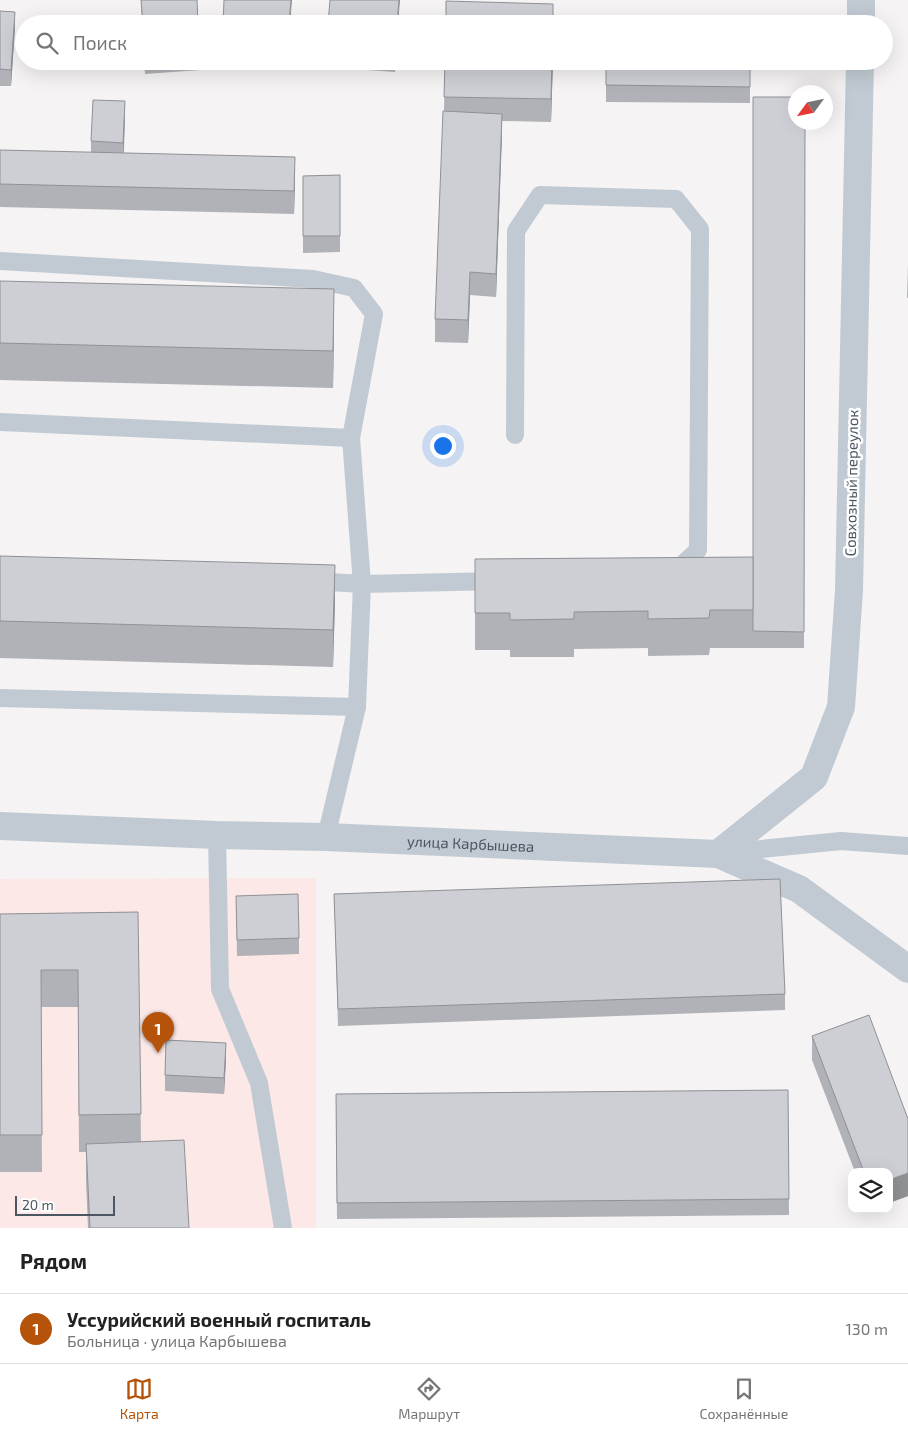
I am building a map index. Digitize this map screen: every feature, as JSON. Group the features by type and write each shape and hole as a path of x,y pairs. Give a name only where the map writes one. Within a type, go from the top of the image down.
{"street":[{"path":"861,0 861,15"},
{"name":"Совхозный переулок","path":"718,854 814,777 841,707 849,590 860,70"},
{"name":"улица Карбышева","path":"0,826 217,836 326,837 718,854 798,889 908,969"}],"lane":[{"path":"515,436 516,231 535,202 540,195 676,199 700,229 698,550 669,576 659,577"},
{"path":"0,260 314,279 354,288 374,314 351,438 362,584 358,707 326,837"},
{"path":"0,422 351,438"},
{"path":"294,580 362,584 521,580"},
{"path":"0,698 358,707"},
{"path":"217,836 220,989 259,1083 283,1228"},
{"path":"718,854 841,841 908,846"}],"shaded area":[{"path":"316,878 316,1228 0,1228 0,879"}],"building":[{"path":"141,0 197,0 198,15 142,15"},
{"path":"224,0 291,0 290,15 223,15"},
{"path":"330,0 399,0 398,15 329,15"},
{"path":"446,1 553,4 553,15 446,15"},
{"path":"0,11 15,12 11,70 0,69"},
{"path":"445,70 552,70 551,99 444,97"},
{"path":"606,70 750,70 750,87 606,85"},
{"path":"753,97 788,97 788,130 805,130 804,632 753,631"},
{"path":"93,100 125,101 123,143 91,141"},
{"path":"443,111 502,114 496,274 470,272 468,320 435,319"},
{"path":"0,150 295,157 294,191 0,184"},
{"path":"340,175 340,236 303,236 303,176"},
{"path":"0,281 334,289 333,351 0,343"},
{"path":"0,556 335,565 333,630 0,621"},
{"path":"753,557 753,610 710,610 709,618 648,619 648,611 574,612 574,619 510,620 510,613 475,613 475,559"},
{"path":"780,879 785,994 338,1009 334,894"},
{"path":"298,894 299,938 237,940 236,896"},
{"path":"138,912 141,1114 79,1115 78,970 41,970 42,1135 0,1135 0,914"},
{"path":"869,1015 908,1119 908,1173 893,1179 893,1168 862,1168 812,1036"},
{"path":"166,1040 226,1043 224,1078 165,1075"},
{"path":"788,1090 789,1199 337,1203 336,1094"},
{"path":"184,1140 189,1228 90,1228 86,1144"}],"place":[{"name":"Уссурийский военный госпиталь","path":"158,1053"}]}
